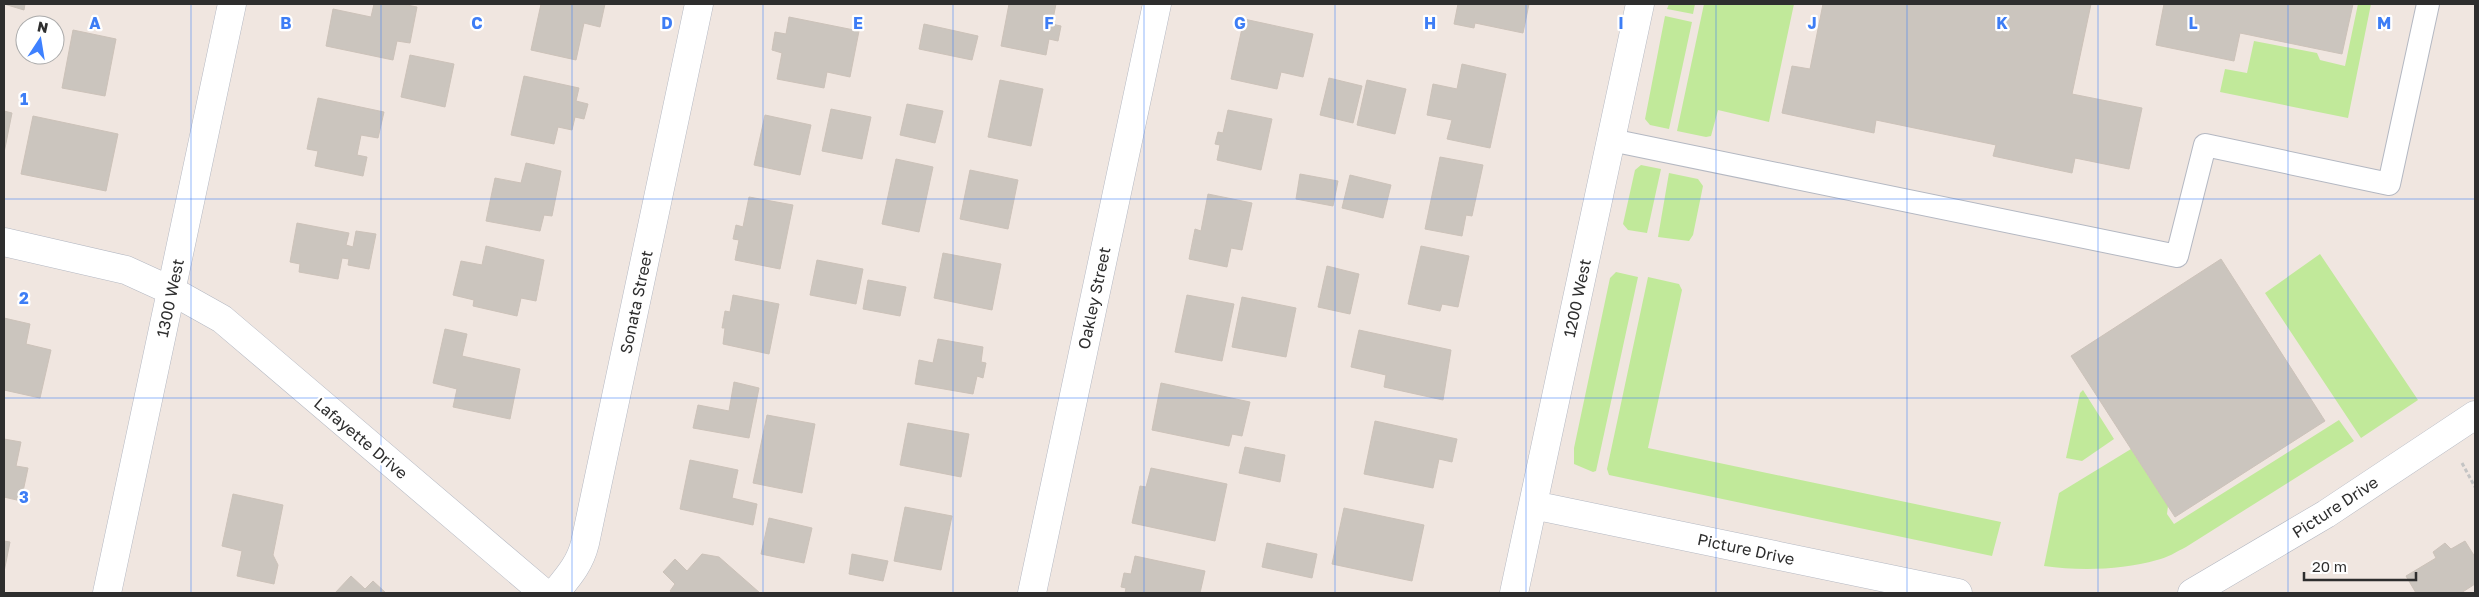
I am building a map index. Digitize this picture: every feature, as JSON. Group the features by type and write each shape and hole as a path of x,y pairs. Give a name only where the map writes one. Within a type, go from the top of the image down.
{"street":[{"name":"1300 West","path":"107,593 232,4"},
{"name":"Sonata Street","path":"555,593 582,557 699,4"},
{"name":"Oakley Street","path":"1032,593 1157,4"},
{"name":"1200 West","path":"1514,593 1640,4"},
{"name":"Lafayette Drive","path":"4,242 110,264 172,291 222,320 544,593"},
{"name":"Picture Drive","path":"2192,593 2326,514 2475,415"},
{"name":"Picture Drive","path":"1533,505 1958,593"}],"lane":[{"path":"1611,140 2177,256 2205,145 2389,184 2428,4"}],"path":[{"path":"2459,456 2475,487"}],"green space":[{"path":"1669,4 1695,4 1693,14 1667,9"},
{"path":"1704,4 1794,4 1769,122 1718,110 1711,136 1706,137 1677,131"},
{"path":"2358,4 2371,4 2348,118 2220,92 2225,69 2247,73 2254,41 2317,53 2320,60 2345,66"},
{"path":"1665,16 1692,22 1669,129 1650,125 1645,119"},
{"path":"1641,165 1661,169 1647,233 1628,230 1623,224 1635,170"},
{"path":"1669,173 1698,179 1703,186 1693,235 1689,241 1658,237"},
{"path":"2320,254 2418,400 2361,438 2265,293"},
{"path":"1616,272 1638,277 1596,471 1593,472 1574,464 1574,448 1610,278"},
{"path":"1648,277 1679,284 1682,290 1648,448 2001,522 1992,556 1609,475 1607,469"},
{"path":"2083,390 2114,439 2082,461 2066,458 2080,393"},
{"path":"2339,420 2354,441 2172,555 2144,563 2115,568 2072,569 2044,566 2059,493 2131,449 2168,506 2167,514 2174,524"}],"building":[{"path":"4,4 25,4 24,10"},
{"path":"374,4 402,4 417,7 410,43 397,41 393,60 326,46 333,9 371,17"},
{"path":"541,4 605,4 600,27 584,23 576,60 531,50"},
{"path":"1009,4 1056,4 1052,24 1061,26 1058,41 1049,39 1046,55 1001,46"},
{"path":"1458,4 1529,4 1523,33 1475,23 1474,28 1454,24"},
{"path":"1823,4 2091,4 2072,94 2142,108 2129,169 2075,158 2072,173 1993,156 1996,145 1876,120 1874,133 1782,113 1792,66 1810,69"},
{"path":"2164,4 2353,4 2342,54 2240,33 2234,61 2156,45"},
{"path":"789,17 859,31 850,77 827,72 824,88 777,79 782,53 772,50 775,32 786,34"},
{"path":"1244,19 1313,34 1303,77 1281,72 1277,89 1231,79"},
{"path":"924,24 978,36 972,60 919,49"},
{"path":"73,30 116,39 105,96 62,88"},
{"path":"410,55 454,64 445,107 401,97"},
{"path":"1462,64 1506,74 1490,148 1447,139 1452,120 1427,115 1433,84 1457,89"},
{"path":"524,76 579,88 576,101 588,104 584,119 575,117 572,130 558,127 554,144 511,135"},
{"path":"1329,78 1362,86 1353,123 1320,115"},
{"path":"1000,80 1043,89 1031,146 988,137"},
{"path":"1367,80 1406,89 1395,134 1357,125"},
{"path":"318,98 384,112 378,138 361,135 357,155 367,157 363,176 315,166 318,151 307,149"},
{"path":"907,104 943,111 935,143 900,135"},
{"path":"831,109 871,117 862,159 822,151"},
{"path":"1228,110 1272,119 1261,170 1217,160 1220,145 1215,144 1218,132 1223,133"},
{"path":"4,111 12,113 4,153"},
{"path":"765,115 811,125 800,175 754,165"},
{"path":"33,116 118,134 106,191 21,174"},
{"path":"1440,157 1483,165 1472,216 1466,215 1462,236 1425,229"},
{"path":"896,159 933,167 919,232 882,224"},
{"path":"526,163 561,171 552,216 544,215 540,231 486,221 495,178 521,183"},
{"path":"970,170 1018,180 1008,229 960,219"},
{"path":"1300,174 1338,181 1333,206 1296,199"},
{"path":"1350,175 1391,185 1383,218 1342,208"},
{"path":"1208,194 1252,203 1242,250 1231,248 1227,267 1189,259 1195,229 1201,231"},
{"path":"749,197 793,205 780,269 735,260 739,240 733,239 736,225 743,227"},
{"path":"297,223 349,233 346,245 353,247 356,231 376,234 369,269 348,265 349,259 342,258 338,279 299,272 300,264 290,262"},
{"path":"486,246 544,260 536,301 521,298 517,316 473,306 474,300 453,295 461,261 482,265"},
{"path":"1421,246 1469,256 1458,307 1442,304 1440,311 1408,304"},
{"path":"943,253 1001,264 992,310 934,298"},
{"path":"2221,259 2325,421 2175,517 2071,356"},
{"path":"817,260 863,269 856,304 810,295"},
{"path":"1327,266 1359,274 1350,314 1318,307"},
{"path":"868,280 906,287 900,316 863,309"},
{"path":"733,295 779,304 769,354 723,344 725,328 722,328 725,311 730,312"},
{"path":"1187,295 1234,304 1222,361 1175,352"},
{"path":"1242,297 1296,308 1286,357 1232,347"},
{"path":"4,318 30,324 26,344 51,350 40,398 4,390"},
{"path":"445,329 467,334 462,356 520,369 510,419 453,407 457,389 433,383"},
{"path":"1359,330 1451,350 1443,400 1384,387 1386,375 1351,367"},
{"path":"938,339 983,347 981,362 986,363 983,378 977,376 973,394 915,384 919,360 933,363"},
{"path":"734,382 759,388 749,438 693,428 698,405 729,411"},
{"path":"1161,383 1250,402 1242,436 1232,434 1229,446 1152,430"},
{"path":"767,415 815,424 802,493 753,483"},
{"path":"1375,421 1457,439 1452,462 1439,459 1433,488 1364,474"},
{"path":"908,423 969,434 961,477 900,465"},
{"path":"4,439 21,442 16,466 28,468 21,501 4,497"},
{"path":"1245,447 1285,455 1280,482 1239,473"},
{"path":"690,460 738,470 732,498 757,504 753,525 680,509"},
{"path":"1151,468 1227,484 1215,541 1132,523 1140,486 1146,487"},
{"path":"233,494 283,505 273,555 278,565 274,584 237,576 242,551 222,546"},
{"path":"905,507 952,516 941,570 894,561"},
{"path":"1344,508 1424,525 1412,581 1332,564"},
{"path":"769,518 812,528 804,563 761,554"},
{"path":"4,541 10,542 4,572"},
{"path":"2465,541 2475,557 2475,584 2461,593 2416,593 2406,576 2436,558 2433,552 2445,543 2451,549"},
{"path":"1267,543 1317,554 1312,578 1262,567"},
{"path":"702,554 719,557 760,593 673,593 670,591 675,584 663,572 675,559 687,571"},
{"path":"852,554 888,561 883,581 849,574"},
{"path":"1135,556 1205,571 1200,593 1125,593 1126,588 1121,587 1124,573 1131,574"},
{"path":"351,576 365,589 373,581 386,593 335,593"}]}
